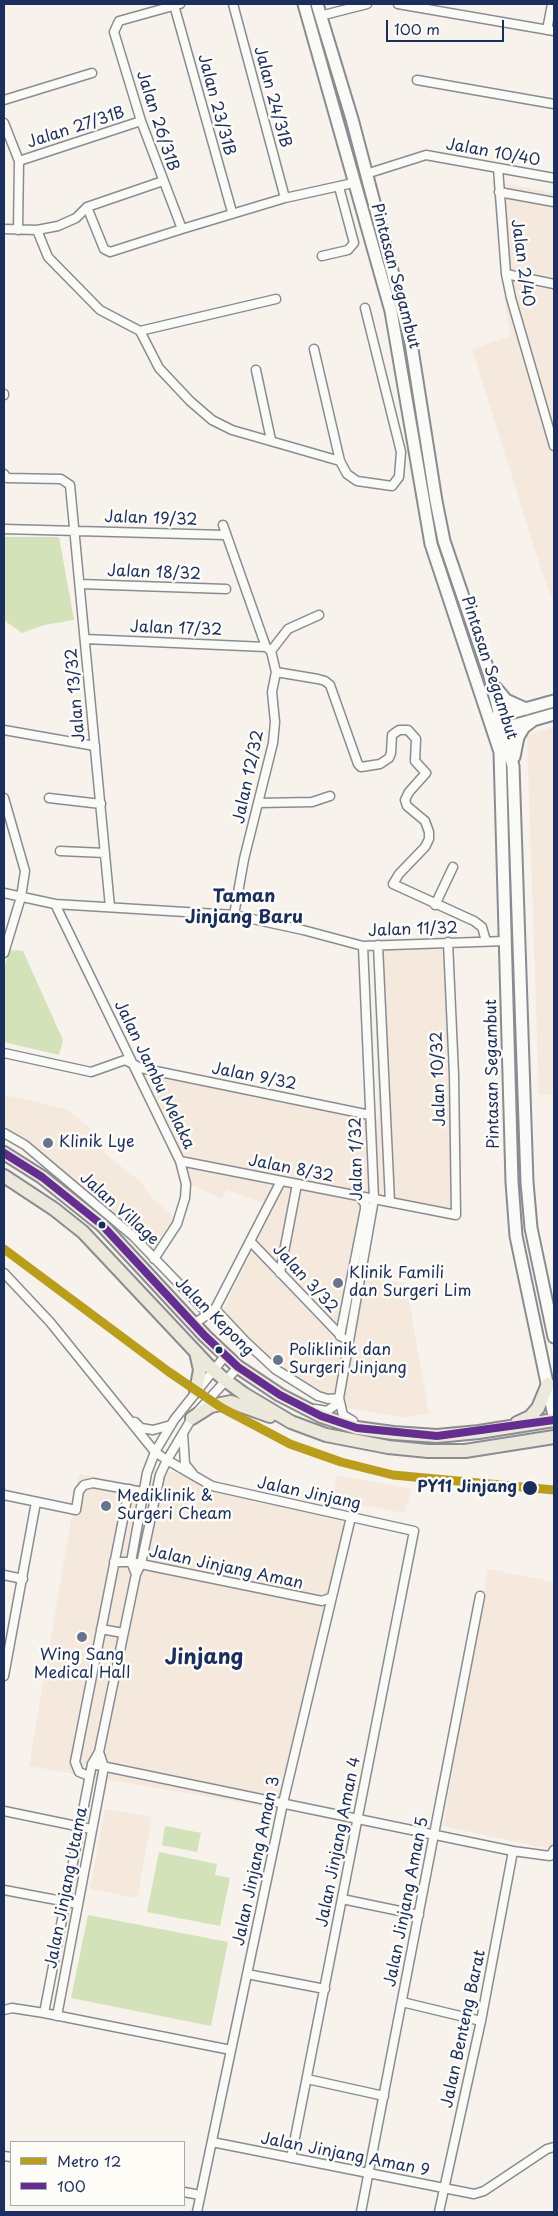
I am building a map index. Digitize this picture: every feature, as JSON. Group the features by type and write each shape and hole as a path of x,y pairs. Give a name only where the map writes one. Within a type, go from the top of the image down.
{"main road":[{"name":"Pintasan Segambut","path":"304,4 391,311 401,359 431,544 513,766 527,1182 531,1228 554,1337"},
{"name":"Pintasan Segambut","path":"317,4 366,174 411,344 444,541 489,673 496,717"},
{"path":"337,118 359,170 366,174 362,190 375,242 378,269"},
{"path":"489,673 502,696 512,704 526,709"},
{"path":"496,717 554,701"},
{"path":"500,730 554,714"},
{"path":"513,766 518,737 524,727 532,720"},
{"name":"Pintasan Segambut","path":"500,730 512,1182 516,1236 554,1418"},
{"path":"505,941 514,937 515,906 518,888"},
{"name":"Jalan Kepong","path":"4,1153 42,1177 102,1225 194,1324 238,1367 292,1402 320,1416 357,1428 418,1435 444,1435 506,1428 554,1418"},
{"path":"4,1176 54,1209 83,1232 214,1370 225,1380 282,1418"},
{"path":"195,1351 200,1370 196,1391"},
{"path":"506,1428 534,1412 544,1399 548,1384"},
{"path":"192,1418 211,1406 231,1402 263,1415 282,1418 326,1435 406,1449 465,1451 554,1437"}],"street":[{"name":"Jalan 24/31B","path":"233,4 285,198"},
{"path":"320,16 367,4"},
{"path":"398,4 551,30 552,4"},
{"name":"Jalan 26/31B","path":"177,5 119,22 114,32 142,121 180,226"},
{"name":"Jalan 23/31B","path":"177,5 232,212"},
{"path":"4,100 92,73"},
{"path":"417,80 554,104"},
{"name":"Jalan 27/31B","path":"18,161 142,121"},
{"path":"4,123 18,161 18,230"},
{"name":"Jalan 10/40","path":"366,174 426,155 554,178"},
{"name":"Jalan 2/40","path":"498,168 506,274 511,298 554,446"},
{"path":"4,229 37,230 68,223 87,207 163,181"},
{"path":"87,207 104,249 110,252 180,226 353,182"},
{"path":"322,256 348,250 354,244 339,187"},
{"path":"499,192 554,202"},
{"path":"37,230 48,257 100,310 140,330 159,368 190,401 212,420 232,430 340,461"},
{"path":"506,274 554,284"},
{"path":"140,330 276,299"},
{"path":"314,349 340,461 347,474 357,481 392,486 399,477 401,452 365,308"},
{"path":"256,370 271,440"},
{"name":"Jalan 13/32","path":"4,474 7,478 61,479 67,481 70,485 76,530 110,907"},
{"name":"Jalan 12/32","path":"223,525 276,672 272,692 275,722 272,743 260,803 244,858 234,915"},
{"name":"Jalan 19/32","path":"4,529 226,535"},
{"name":"Jalan 18/32","path":"80,584 226,589"},
{"path":"268,649 288,629 319,615"},
{"name":"Jalan 17/32","path":"85,639 268,649"},
{"path":"276,672 326,680 330,685 358,764 361,767 380,764 389,758 392,735 399,730 408,730 416,739 416,761 426,773 409,792 405,800 407,806 425,821 429,832 429,839 399,874 393,884 435,905 474,921 482,927 486,941"},
{"path":"4,730 95,746"},
{"path":"260,803 312,802 330,796"},
{"path":"48,798 101,804"},
{"path":"4,803 23,860 24,881 4,953"},
{"path":"60,851 105,853"},
{"path":"435,905 453,867"},
{"name":"Jalan 11/32","path":"4,893 55,904 234,915 303,930 363,946 505,941"},
{"name":"Jalan Jambu Melaka","path":"55,904 180,1161 186,1184 186,1198 177,1224 154,1259"},
{"name":"Jalan 10/32","path":"448,942 454,1075 456,1215"},
{"path":"378,945 390,1202"},
{"name":"Jalan 1/32","path":"339,1398 374,1199 363,946"},
{"path":"4,1053 91,1072 125,1060 133,1063"},
{"name":"Jalan 9/32","path":"133,1063 140,1068 370,1115"},
{"name":"Jalan Village","path":"4,1133 25,1145 133,1236 209,1315"},
{"name":"Jalan 8/32","path":"180,1161 456,1215"},
{"path":"194,1324 215,1309 281,1181"},
{"path":"280,1272 297,1184"},
{"path":"349,1340 340,1336 365,1209 365,1204 359,1196"},
{"name":"Jalan 3/32","path":"250,1241 340,1336"},
{"name":"Jalan Jinjang","path":"4,1273 50,1322 155,1452 167,1460 212,1486 414,1531"},
{"path":"215,1309 275,1369 318,1396 328,1399 339,1398"},
{"path":"136,1574 130,1562 143,1492 155,1452 171,1425 225,1356"},
{"name":"Jalan Jinjang Utama","path":"44,2013 89,1776 92,1764 99,1752 123,1633 136,1574 141,1564 160,1475 192,1418 238,1367"},
{"path":"292,1402 327,1411 334,1406 339,1398"},
{"path":"339,1398 341,1412 352,1421 418,1435"},
{"name":"Jalan Jinjang","path":"129,1418 141,1428 162,1429 171,1425"},
{"path":"183,1431 186,1464 199,1480"},
{"path":"4,1495 76,1510 79,1491 84,1485 93,1483 143,1492"},
{"path":"89,1776 80,1772 75,1762 129,1489"},
{"path":"4,1676 6,1655 36,1502"},
{"name":"Jalan Jinjang Aman 3","path":"197,2212 283,1803 351,1517"},
{"name":"Jalan Jinjang Aman 4","path":"291,2158 414,1531"},
{"name":"Jalan Jinjang Aman","path":"114,1562 141,1564 322,1601 332,1597"},
{"path":"4,1575 22,1579"},
{"name":"Jalan Jinjang Aman 5","path":"361,2212 370,2174 480,1596"},
{"path":"101,1629 123,1633"},
{"name":"Jalan Jinjang Utama","path":"57,2016 104,1767 99,1752"},
{"path":"92,1764 513,1851 550,1856 554,1850"},
{"path":"4,1811 91,1829"},
{"name":"Jalan Benteng Barat","path":"439,2212 480,2021 513,1851"},
{"path":"4,1890 78,1904"},
{"path":"342,1898 419,1915"},
{"path":"247,1974 325,1989"},
{"path":"402,2002 480,2021"},
{"path":"4,2010 12,2008 44,2013 231,2050"},
{"path":"307,2079 384,2096"},
{"name":"Jalan Jinjang Aman 9","path":"212,2142 474,2194 484,2191 547,2149 554,2147"},
{"path":"185,2192 200,2195"}],"shaded area":[{"path":"492,181 554,193 554,603 542,572 472,349 511,336 506,311"},
{"path":"554,727 554,1094 539,1095 527,735"},
{"path":"444,946 452,1209 368,1193 357,1273 406,1284 429,1414 401,1417 325,1404 282,1381 222,1312 274,1207 227,1190 222,1199 192,1185 185,1157 143,1072 379,1119 373,950"},
{"path":"4,1095 66,1109 88,1126 106,1155 140,1181 153,1199 176,1218 154,1255 27,1142 4,1130"},
{"path":"154,1468 351,1513 278,1809 29,1766 79,1474 151,1487"},
{"path":"337,1475 411,1489 405,1513 332,1500"},
{"path":"488,1569 554,1582 554,1850 443,1826"},
{"path":"105,1809 152,1817 137,1898 90,1889"}],"green space":[{"path":"4,537 59,537 74,620 44,625 22,633 4,620"},
{"path":"9,950 23,951 63,1040 59,1055 4,1042 4,970"},
{"path":"165,1826 201,1833 197,1852 162,1845"},
{"path":"159,1852 217,1864 215,1875 230,1878 220,1926 147,1912"},
{"path":"88,1915 228,1942 211,2026 71,1998"}],"metro line":[{"name":"12","path":"4,1249 169,1372 222,1408 290,1444 341,1462 393,1475 554,1490"}],"transit line":[{"name":"100","path":"4,1153 42,1177 102,1225 205,1336 238,1367 280,1395 321,1416 357,1428 437,1436 554,1420"}],"place":[{"name":"Klinik Lye","path":"48,1143"},
{"name":"Klinik Famili dan Surgeri Lim","path":"338,1283"},
{"name":"Poliklinik dan Surgeri Jinjang","path":"278,1360"},
{"name":"PY11 Jinjang","path":"530,1488"},
{"name":"Mediklinik & Surgeri Cheam","path":"106,1506"},
{"name":"Wing Sang Medical Hall","path":"82,1637"}],"district":[{"name":"Taman Jinjang Baru","path":"244,908"},
{"name":"Jinjang","path":"204,1658"}]}
